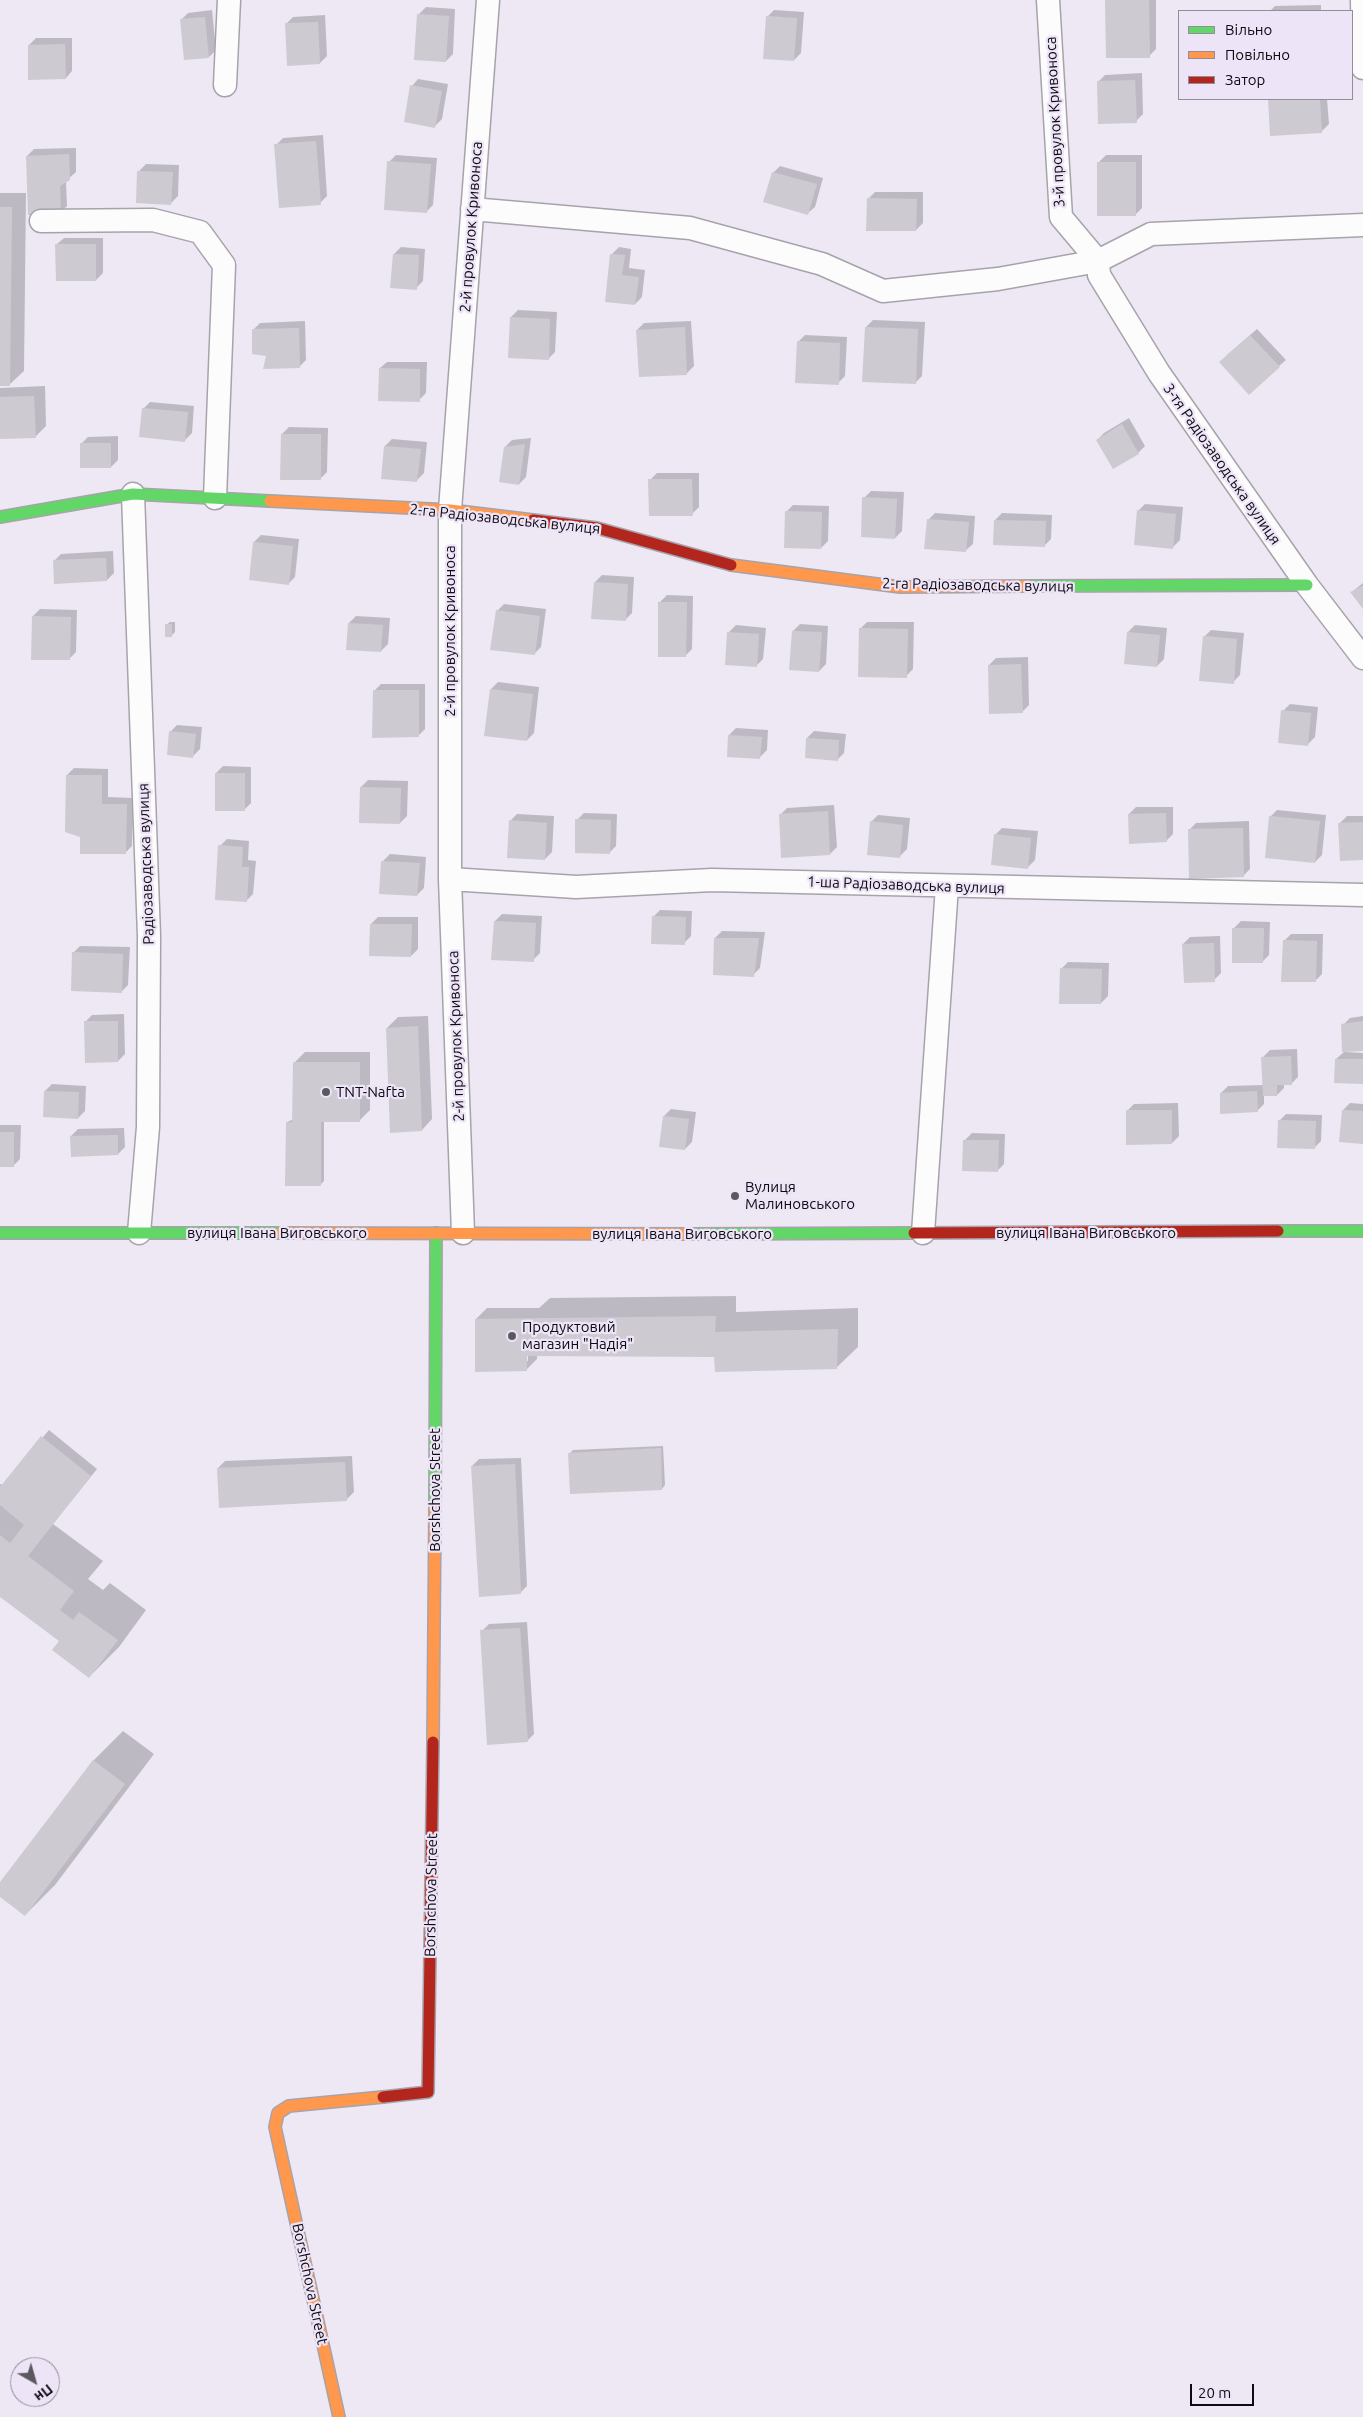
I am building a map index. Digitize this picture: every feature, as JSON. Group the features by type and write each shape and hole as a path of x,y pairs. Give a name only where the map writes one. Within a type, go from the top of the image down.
{"street":[{"path":"225,85 229,0"},
{"name":"2-й провулок Кривоноса","path":"463,1233 450,878 450,510 488,0"},
{"name":"3-й провулок Кривоноса","path":"1048,0 1061,217 1098,261"},
{"path":"1362,0 1363,68"},
{"path":"472,208 690,228 822,264 883,291 998,279 1098,261 1151,234 1363,225"},
{"path":"41,221 153,220 200,232 224,265 214,498"},
{"name":"3-тя Радіозаводська вулиця","path":"1098,261 1099,275 1159,372 1306,585 1363,658"},
{"name":"2-га Радіозаводська вулиця","path":"0,517 133,494 450,510 597,528 734,566 900,587 1306,585"},
{"name":"Радіозаводська вулиця","path":"133,494 149,936 148,1127 138,1233"},
{"name":"1-ша Радіозаводська вулиця","path":"450,878 576,888 712,880 1363,895"},
{"path":"923,1234 947,886"},
{"name":"вулиця Івана Виговського","path":"0,1233 923,1234 1363,1231"},
{"name":"Borshchova Street","path":"339,2417 275,2127 278,2113 289,2106 428,2092 434,1649 436,1233"}],"building":[{"path":"1105,0 1149,0 1150,58 1106,58"},
{"path":"417,14 449,16 446,62 414,60"},
{"path":"766,16 797,18 794,61 763,59"},
{"path":"205,17 209,58 184,60 180,19"},
{"path":"318,22 320,64 287,66 285,23"},
{"path":"65,44 66,79 28,80 28,45"},
{"path":"1135,80 1137,123 1098,124 1097,81"},
{"path":"410,85 442,91 435,128 404,122"},
{"path":"1268,100 1320,100 1322,133 1270,136"},
{"path":"316,141 321,205 279,208 274,144"},
{"path":"69,154 70,180 60,186 61,214 28,215 26,156"},
{"path":"387,161 431,164 427,213 384,210"},
{"path":"1097,162 1136,162 1136,216 1097,216"},
{"path":"137,171 173,172 171,205 136,203"},
{"path":"772,172 817,184 808,215 763,202"},
{"path":"867,198 917,199 916,231 866,231"},
{"path":"0,207 12,207 10,386 0,386"},
{"path":"55,244 96,244 96,281 56,281"},
{"path":"393,254 419,255 417,290 390,288"},
{"path":"610,254 625,255 622,275 639,277 635,305 605,302"},
{"path":"510,317 550,319 549,360 508,358"},
{"path":"685,327 687,375 639,377 636,330"},
{"path":"865,327 918,329 916,384 862,382"},
{"path":"299,328 300,368 263,369 266,356 252,354 252,329"},
{"path":"1250,335 1280,367 1249,395 1219,362"},
{"path":"797,341 840,343 839,385 795,383"},
{"path":"379,368 420,369 420,402 378,401"},
{"path":"34,396 36,438 0,439 0,397"},
{"path":"142,408 188,412 185,442 139,437"},
{"path":"1122,424 1139,454 1113,469 1096,440"},
{"path":"281,434 321,434 321,480 280,480"},
{"path":"80,443 111,443 111,468 80,468"},
{"path":"525,444 519,485 499,482 504,447"},
{"path":"384,446 421,449 417,482 381,479"},
{"path":"648,479 692,479 693,516 649,516"},
{"path":"862,497 897,499 895,539 861,537"},
{"path":"1137,510 1176,514 1173,549 1134,545"},
{"path":"785,511 822,512 821,549 784,548"},
{"path":"927,519 969,522 966,552 924,549"},
{"path":"994,520 1046,521 1045,547 993,545"},
{"path":"253,542 293,546 289,585 249,580"},
{"path":"106,558 107,581 54,584 53,560"},
{"path":"594,582 628,584 626,621 591,619"},
{"path":"1363,586 1363,609 1350,592"},
{"path":"658,602 687,602 686,657 658,657"},
{"path":"496,610 540,616 535,655 490,650"},
{"path":"32,616 71,617 70,660 31,660"},
{"path":"348,623 383,625 381,652 346,650"},
{"path":"165,624 172,624 172,637 165,637"},
{"path":"859,628 908,629 907,678 858,677"},
{"path":"792,631 822,632 819,672 789,670"},
{"path":"727,632 759,634 757,667 725,665"},
{"path":"1127,632 1160,635 1157,667 1124,664"},
{"path":"1203,636 1237,639 1234,684 1199,681"},
{"path":"1021,664 1023,713 989,714 988,665"},
{"path":"490,689 533,694 527,741 484,736"},
{"path":"373,690 419,690 419,737 372,738"},
{"path":"1281,710 1311,713 1308,746 1278,743"},
{"path":"169,731 196,734 193,758 167,755"},
{"path":"728,735 762,737 760,759 727,757"},
{"path":"806,738 839,740 838,761 805,758"},
{"path":"215,773 245,773 245,811 215,811"},
{"path":"66,775 102,775 102,804 127,804 126,854 80,854 80,837 65,832"},
{"path":"360,787 401,788 400,824 359,823"},
{"path":"828,811 830,855 781,858 779,814"},
{"path":"1166,813 1167,842 1129,844 1128,814"},
{"path":"1269,816 1320,821 1315,863 1265,858"},
{"path":"575,819 611,820 610,854 575,853"},
{"path":"509,820 547,823 545,860 507,858"},
{"path":"870,821 903,825 900,858 867,855"},
{"path":"1363,822 1363,860 1340,861 1338,823"},
{"path":"1243,828 1244,877 1189,879 1188,829"},
{"path":"994,834 1031,838 1028,869 991,865"},
{"path":"218,845 243,847 242,867 249,867 247,902 215,900"},
{"path":"381,861 420,863 417,896 379,894"},
{"path":"652,916 686,917 685,945 651,944"},
{"path":"494,921 536,923 534,962 491,960"},
{"path":"370,924 412,924 411,957 369,956"},
{"path":"1232,928 1264,928 1263,963 1232,963"},
{"path":"714,938 759,938 754,977 713,975"},
{"path":"1283,940 1317,941 1316,982 1281,982"},
{"path":"1214,943 1215,982 1184,983 1182,944"},
{"path":"72,952 123,954 122,993 71,991"},
{"path":"1060,968 1102,969 1101,1004 1059,1004"},
{"path":"84,1021 118,1021 118,1062 85,1063"},
{"path":"1363,1021 1363,1051 1342,1052 1341,1024"},
{"path":"418,1026 422,1131 390,1133 386,1028"},
{"path":"1291,1056 1292,1085 1277,1085 1277,1096 1263,1096 1261,1057"},
{"path":"1335,1059 1363,1059 1363,1084 1334,1083"},
{"name":"TNT-Nafta","path":"293,1062 360,1062 360,1122 321,1122 321,1186 285,1186 286,1122 292,1122"},
{"path":"44,1091 79,1092 78,1119 43,1117"},
{"path":"1257,1091 1258,1112 1220,1114 1220,1093"},
{"path":"1126,1110 1172,1110 1172,1144 1126,1145"},
{"path":"1342,1110 1363,1111 1363,1144 1339,1142"},
{"path":"663,1116 689,1119 685,1150 659,1147"},
{"path":"1278,1120 1316,1121 1315,1149 1277,1148"},
{"path":"0,1132 14,1132 14,1167 0,1167"},
{"path":"118,1135 118,1155 71,1157 70,1136"},
{"path":"963,1140 999,1140 998,1172 962,1171"},
{"path":"716,1316 715,1332 838,1329 837,1369 715,1372 714,1357 527,1356 527,1371 475,1372 475,1319"},
{"path":"41,1436 91,1476 28,1556 74,1591 60,1610 73,1620 79,1612 118,1640 89,1678 52,1650 59,1641 0,1597 0,1535 10,1543 24,1525 0,1505 0,1487"},
{"path":"661,1448 662,1490 570,1494 568,1453"},
{"path":"345,1462 347,1501 219,1508 217,1468"},
{"path":"515,1464 521,1594 479,1597 471,1466"},
{"path":"520,1628 528,1742 487,1745 480,1630"},
{"path":"93,1760 125,1784 25,1916 0,1897 0,1882"}],"traffic: fast":[{"path":"0,517 133,494 270,501"},
{"path":"1029,586 1307,585"},
{"path":"1278,1231 1363,1231"},
{"path":"0,1233 281,1233"},
{"path":"435,1508 436,1233"},
{"path":"692,1234 914,1233"}],"traffic: slow":[{"path":"270,501 450,510 533,520"},
{"path":"731,565 900,587 1029,586"},
{"path":"281,1233 692,1234"},
{"path":"433,1742 435,1508"},
{"path":"339,2417 275,2127 278,2113 289,2106 383,2097"}],"traffic: jam":[{"path":"533,520 597,528 731,565"},
{"path":"914,1233 1278,1231"},
{"path":"383,2097 428,2092 433,1742"}],"place":[{"name":"TNT-Nafta","path":"326,1092"},
{"name":"Вулиця Малиновського","path":"735,1196"},
{"name":"Продуктовий магазин \"Надія\"","path":"512,1336"}]}
